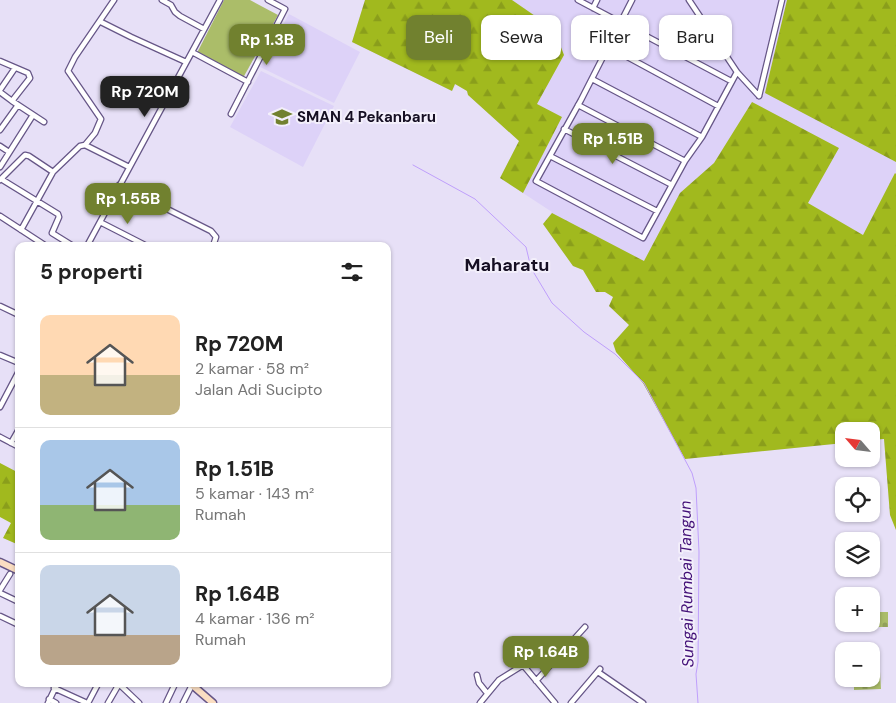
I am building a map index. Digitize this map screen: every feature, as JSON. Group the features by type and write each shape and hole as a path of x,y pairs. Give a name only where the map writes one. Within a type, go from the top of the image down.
{"main road":[{"path":"0,562 15,569"},
{"path":"194,687 213,703"}],"street":[{"path":"21,230 53,172 80,146 85,145 95,133 101,119 68,69 114,0"},
{"path":"162,0 172,5 175,12 180,16 204,29"},
{"path":"89,242 220,0"},
{"path":"231,114 285,9 268,0"},
{"path":"578,0 605,15"},
{"path":"593,8 597,0"},
{"path":"625,15 632,0"},
{"path":"689,0 737,72 759,96 782,0"},
{"path":"101,22 186,62"},
{"path":"649,39 731,81"},
{"path":"192,52 248,82"},
{"path":"602,60 536,181 643,238 685,161 702,137 737,72"},
{"path":"633,60 718,106"},
{"path":"0,61 28,73 30,78 20,94 12,101"},
{"path":"15,68 0,91 44,122"},
{"path":"592,79 702,137"},
{"path":"0,130 18,104"},
{"path":"578,105 685,161"},
{"path":"0,166 33,115"},
{"path":"0,116 6,121"},
{"path":"564,129 672,185"},
{"path":"85,145 129,167"},
{"path":"0,146 9,152"},
{"path":"53,172 25,155 1,179 58,214 52,233 67,242"},
{"path":"550,156 657,211"},
{"path":"119,185 211,231 216,237 214,242"},
{"path":"0,216 40,242"},
{"path":"100,222 139,242"},
{"path":"0,306 15,313"},
{"path":"0,355 15,361"},
{"path":"0,407 15,383"},
{"path":"11,443 15,436"},
{"path":"0,437 15,445"},
{"path":"10,574 0,591 15,600"},
{"path":"0,616 15,623"},
{"path":"536,681 585,627"},
{"path":"511,647 523,665 555,703"},
{"path":"480,703 498,680 523,665"},
{"path":"580,703 573,701 599,671 643,703"},
{"path":"477,675 478,683 487,694"},
{"path":"55,687 49,701 56,703"},
{"path":"57,687 87,703 96,687"},
{"path":"108,703 117,687"},
{"path":"122,687 139,703"},
{"path":"166,703 174,687"},
{"path":"184,703 190,687"}],"shaded area":[{"path":"365,0 896,0 896,530 890,515 884,439 880,439 880,422 835,422 835,444 685,459 643,383 616,352 613,343 629,325 609,306 613,297 605,292 596,292 583,270 573,266 543,224 552,212 500,178 519,141 468,95 467,91 456,84 452,91 352,42"},
{"path":"289,14 360,52 334,103 260,67"},
{"name":"SMAN 4 Pekanbaru","path":"261,71 334,106 303,167 230,127"}],"green space":[{"path":"224,0 250,0 278,15 243,78 197,53"},
{"path":"365,0 512,0 534,15 481,15 481,60 561,60 561,47 564,55 537,104 562,117 523,193 500,178 519,141 468,95 467,91 455,84 452,91 352,42"},
{"path":"787,0 896,0 896,162 765,93"},
{"path":"752,102 839,148 808,203 863,235 896,174 896,530 890,515 884,439 880,439 880,422 835,422 835,444 685,459 643,383 616,352 613,343 629,325 609,306 613,297 605,292 596,292 583,270 573,266 543,224 552,213 644,261 680,193 714,163"},
{"path":"0,463 15,471 15,543 3,538 11,523 0,517"},
{"path":"880,612 888,612 888,627 880,627"},
{"path":"880,672 881,689 854,690 854,687 880,687"}],"waterway":[{"name":"Sungai Rumbai Tangun","path":"413,165 475,199 526,247 531,268 552,303 584,332 615,354 644,383 692,473 696,488 699,552 698,662 696,674 698,703"}],"place":[{"name":"SMAN 4 Pekanbaru","path":"282,117"}],"district":[{"name":"Maharatu","path":"507,265"}]}
